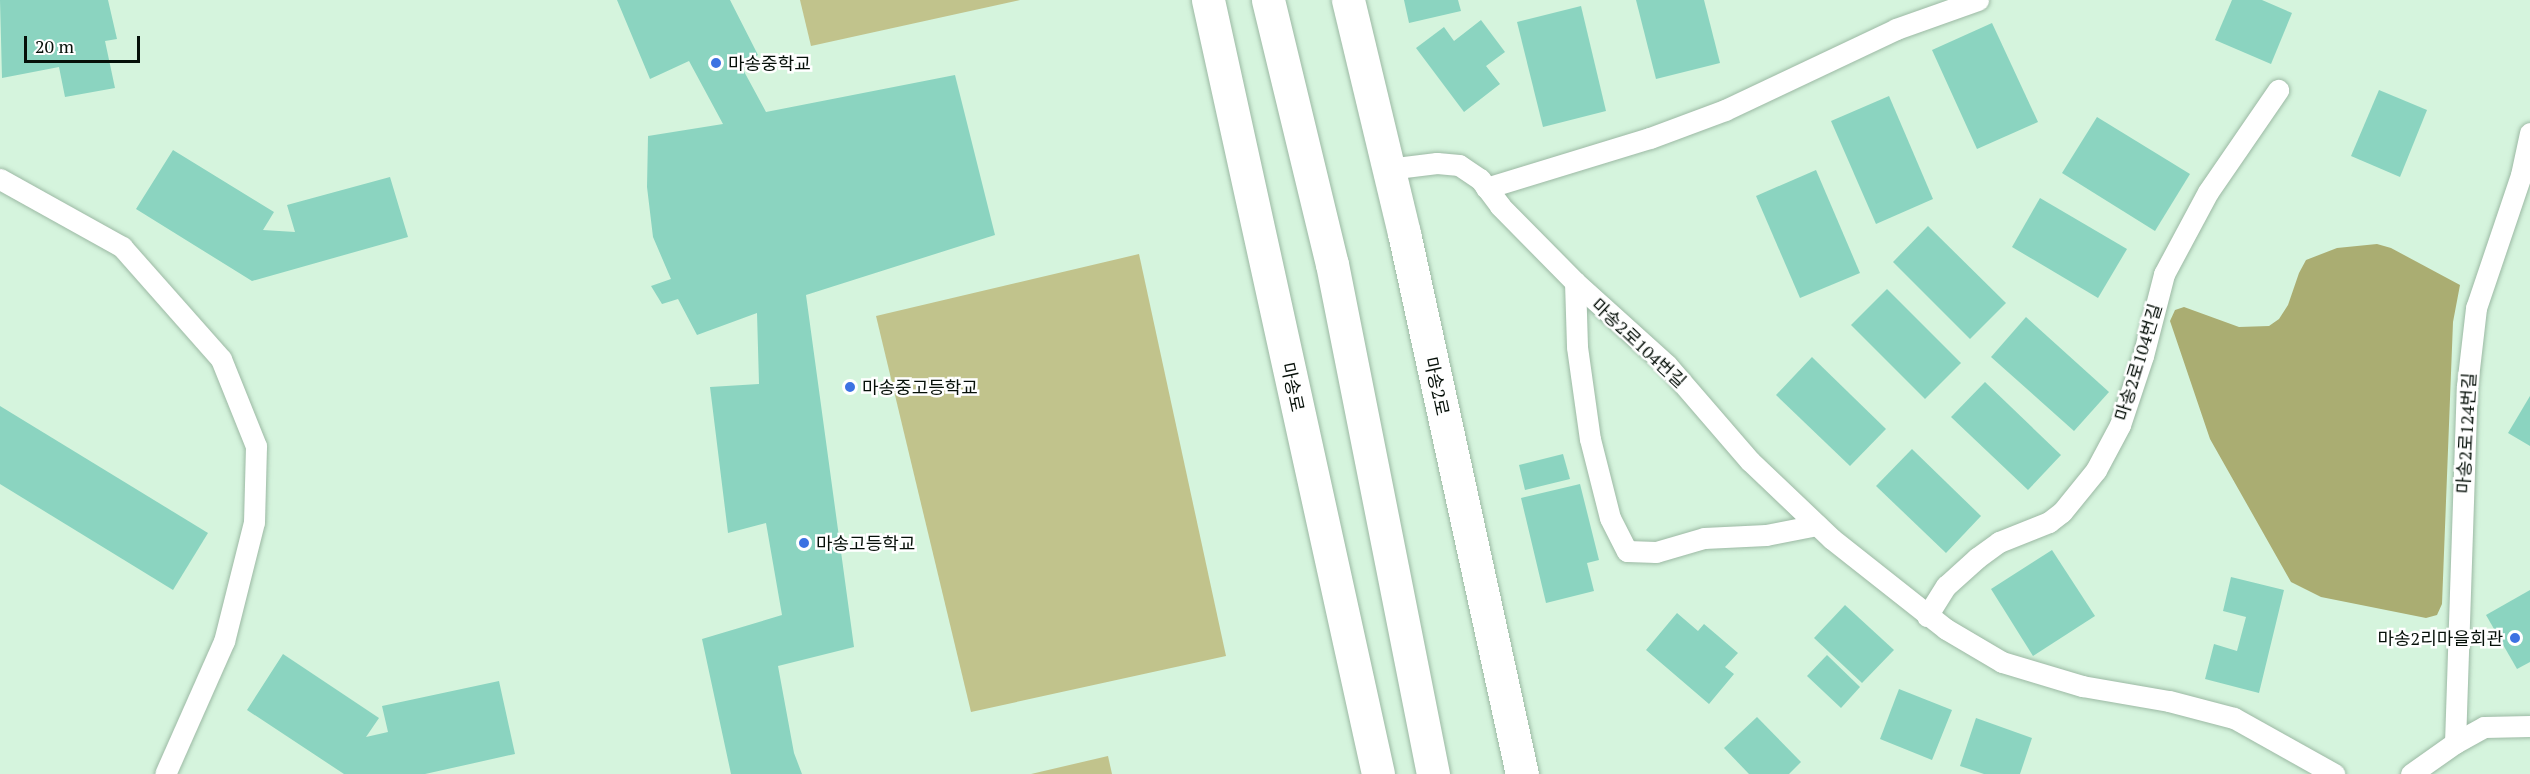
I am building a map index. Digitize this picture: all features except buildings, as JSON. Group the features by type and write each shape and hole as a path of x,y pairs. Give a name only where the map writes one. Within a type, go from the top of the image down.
{"street":[{"name":"마송로","path":"1208,0 1378,774"},
{"path":"1268,0 1332,264 1433,774"},
{"name":"마송2로","path":"1348,0 1388,169 1522,774"}],"lane":[{"path":"1486,188 1650,138 1725,110 1896,28 1978,0"},
{"name":"마송2로104번길","path":"1927,616 1946,586 1977,558 1999,542 2049,522 2067,506 2096,470 2120,425 2143,356 2164,274 2208,192 2278,90"},
{"name":"마송2로124번길","path":"2455,743 2467,386 2476,308 2521,175 2530,133"},
{"name":"마송2로104번길","path":"1388,169 1437,163 1459,165 1480,179 1500,206 1575,282 1667,365 1750,461 1817,525 1927,616 2002,662 2082,686 2169,701 2234,718 2334,774"},
{"path":"0,179 122,247 221,359 256,446 254,522 224,641 165,774"},
{"path":"1575,282 1577,347 1590,440 1610,518 1627,551 1656,552 1704,538 1766,535 1817,525"},
{"path":"2411,774 2436,765 2455,743 2484,727 2530,726"}],"green space":[{"path":"800,0 1020,0 811,46"},
{"path":"2377,244 2391,248 2460,285 2453,322 2442,604 2437,615 2426,618 2321,597 2291,582 2210,439 2170,321 2175,310 2184,307 2239,327 2269,326 2279,319 2288,305 2306,260 2337,248"},
{"path":"1139,254 1226,656 971,712 876,316"},
{"path":"1108,756 1112,774 1031,774"}],"place":[{"name":"마송중학교","path":"716,63"},
{"name":"마송중고등학교","path":"850,387"},
{"name":"마송고등학교","path":"804,543"},
{"name":"마송2리마을회관","path":"2515,638"}]}
